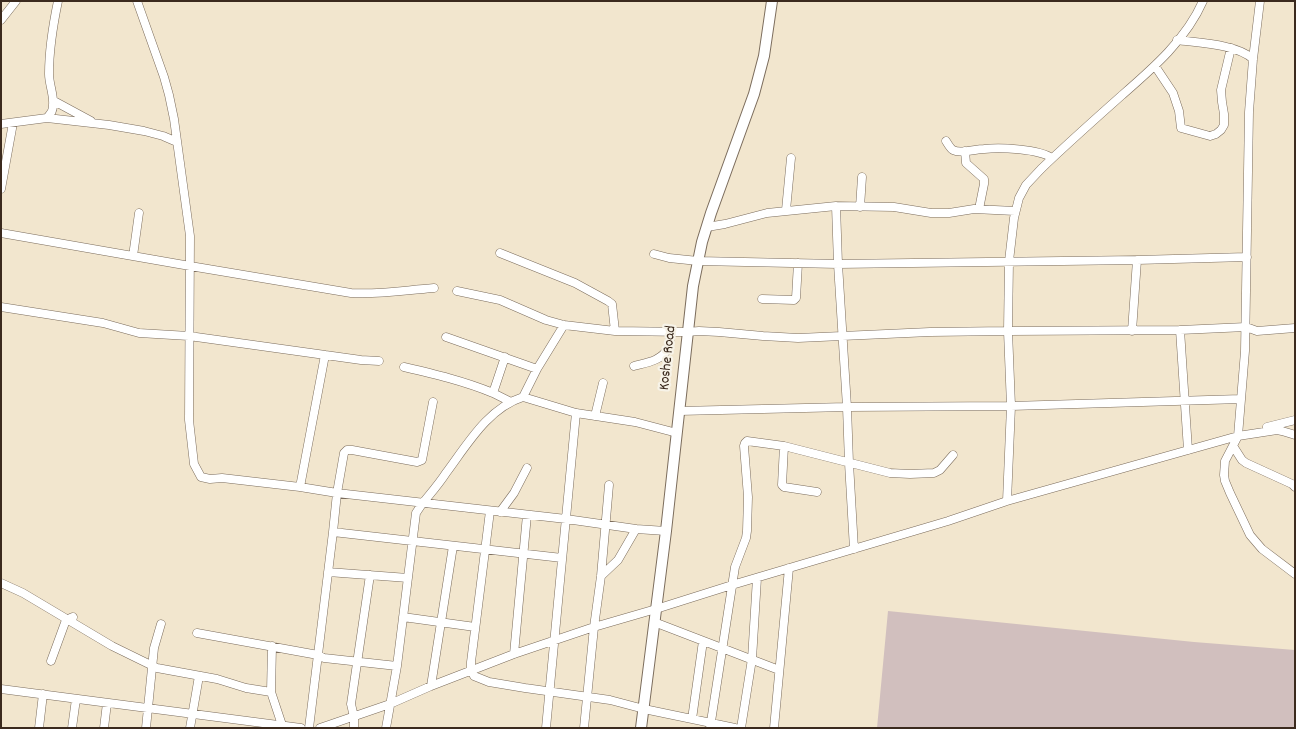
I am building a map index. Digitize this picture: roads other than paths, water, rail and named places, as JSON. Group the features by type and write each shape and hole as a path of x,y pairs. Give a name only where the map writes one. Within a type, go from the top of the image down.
{"main road":[{"name":"Koshe Road","path":"641,728 666,531 693,286 707,228 754,94 765,48 772,1"}],"street":[{"path":"1,20 16,1"},
{"path":"47,118 52,112 54,101 49,76 52,36 58,1"},
{"path":"138,1 167,85 174,119 190,236 188,420 194,464 201,477 666,531"},
{"path":"1007,501 1011,406 1008,331 1009,261 1015,210 1019,198 1026,185 1052,158 1154,66 1196,16 1203,1"},
{"path":"1260,1 1249,112 1246,327 1241,399 1238,436 1225,462 1224,475 1239,515 1254,541 1295,574"},
{"path":"1177,40 1230,48 1246,53 1253,59"},
{"path":"1154,66 1173,93 1180,128 1210,136 1216,134 1224,125 1221,90 1230,48"},
{"path":"54,101 95,123"},
{"path":"1,124 47,118 144,131 177,142"},
{"path":"1,189 13,123"},
{"path":"946,141 953,150 1010,149 1041,153 1052,158"},
{"path":"965,151 966,163 984,179 979,209"},
{"path":"786,210 791,158"},
{"path":"860,207 862,177"},
{"path":"707,228 766,213 836,206 894,207 930,214 979,209 1015,210"},
{"path":"836,206 854,549"},
{"path":"133,256 140,213"},
{"path":"1,233 362,294 434,288"},
{"path":"500,253 575,283 608,301 612,304 615,331"},
{"path":"654,254 698,261 838,264 1247,257"},
{"path":"1132,331 1137,260"},
{"path":"762,299 794,300 796,298 798,263"},
{"path":"457,291 500,300 546,320 564,325 615,331 699,331 798,338 1008,331 1132,331 1246,327 1258,331 1295,328"},
{"path":"1,307 103,323 139,333 189,336 379,361"},
{"path":"523,397 537,369 564,325"},
{"path":"1180,330 1188,450"},
{"path":"634,366 659,358 668,348 671,332"},
{"path":"446,337 537,369"},
{"path":"300,487 325,355"},
{"path":"493,393 505,357"},
{"path":"404,367 472,384 511,402"},
{"path":"595,416 603,383"},
{"path":"386,728 397,666 416,514 478,430 493,415 511,402 523,397 576,413 635,422 677,433"},
{"path":"679,411 1011,406 1241,399"},
{"path":"310,728 337,493 344,453 347,450 352,450 417,462 422,460 433,402"},
{"path":"546,728 576,413"},
{"path":"1265,431 1268,426 1295,420"},
{"path":"320,728 390,704 471,670 554,640 948,521 1007,501 1238,436 1265,431 1282,431 1295,436"},
{"path":"711,725 735,567 747,531 748,497 745,443 784,446 899,474 934,473 940,470 953,455"},
{"path":"784,446 782,485 784,487 816,492"},
{"path":"1234,446 1242,460 1246,463 1295,487"},
{"path":"500,512 514,493 527,468"},
{"path":"584,728 610,485"},
{"path":"490,511 470,662 474,676 489,682 610,700 644,710 692,719 711,725 735,728"},
{"path":"514,654 527,515"},
{"path":"601,576 618,560 636,529"},
{"path":"333,532 562,558"},
{"path":"430,686 453,546"},
{"path":"774,728 789,568"},
{"path":"328,572 408,578"},
{"path":"354,728 351,704 370,575"},
{"path":"741,728 752,659 756,578"},
{"path":"1,583 70,618 112,646 152,666 271,692"},
{"path":"403,617 475,627"},
{"path":"52,661 70,618"},
{"path":"654,622 779,670"},
{"path":"146,728 154,648 161,624"},
{"path":"197,633 318,655 324,658 397,666"},
{"path":"692,719 703,641"},
{"path":"272,646 271,692 283,727"},
{"path":"190,728 199,676"},
{"path":"1,689 301,728"},
{"path":"39,728 43,694"},
{"path":"72,728 76,699"},
{"path":"104,728 108,703"}]}
